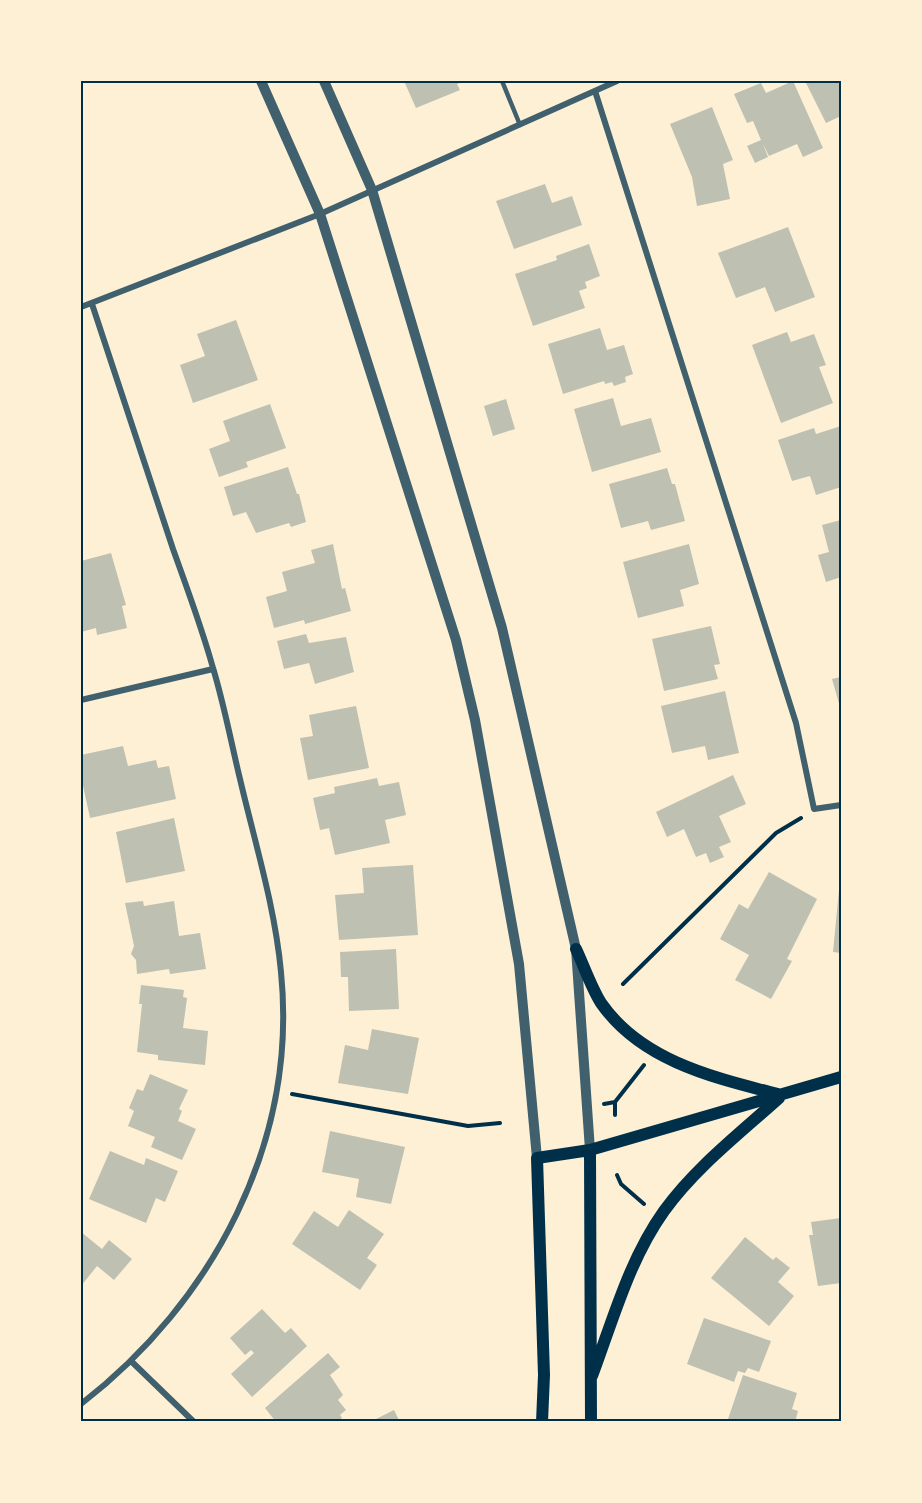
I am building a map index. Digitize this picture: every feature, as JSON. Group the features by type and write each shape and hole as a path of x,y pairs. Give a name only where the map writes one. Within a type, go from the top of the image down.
{"main road":[{"path":"576,949 601,1003 624,1028 655,1051 704,1074 782,1096"},
{"path":"542,1422 544,1375 537,1158 590,1150 841,1077"},
{"path":"592,1376 632,1269 663,1213 686,1184 782,1096"},
{"path":"590,1150 591,1422"}],"street":[{"path":"261,81 320,214 456,640 475,720 519,964 537,1158"},
{"path":"324,81 372,190 502,628 576,949 590,1150"},
{"path":"81,307 320,214 617,81"},
{"path":"595,91 796,723 814,810 841,805"},
{"path":"81,1404 131,1361 184,1304 226,1239 257,1167 277,1089 283,1012 277,936 213,669 92,304"},
{"path":"81,700 213,669"},
{"path":"131,1361 194,1422"}],"lane":[{"path":"502,81 520,125"}],"path":[{"path":"623,984 776,833 814,810"},
{"path":"615,1115 615,1102 646,1062"},
{"path":"277,1089 302,1097 468,1126 500,1123"},
{"path":"603,1104 615,1102"},
{"path":"617,1175 621,1184 648,1207"}],"building":[{"path":"404,81 465,81 457,84 460,90 416,108"},
{"path":"793,81 823,148 803,157 797,144 769,156 763,144 768,157 755,163 747,146 761,140 753,121 747,123 734,94 761,83 766,93"},
{"path":"805,81 841,81 841,116 826,123"},
{"path":"712,107 733,160 723,164 730,199 697,206 692,177 670,124"},
{"path":"545,184 552,203 572,196 582,225 514,249 496,201"},
{"path":"788,227 815,297 775,312 765,287 736,298 718,253"},
{"path":"589,244 600,276 585,282 587,288 579,291 585,308 533,326 515,274 557,260 556,256"},
{"path":"236,320 258,380 193,403 180,365 205,356 197,334"},
{"path":"600,328 607,350 624,345 633,374 625,377 626,382 614,386 612,382 605,384 604,381 563,394 548,344"},
{"path":"787,332 791,342 814,334 826,365 819,367 833,403 781,423 752,345"},
{"path":"613,398 621,426 651,418 661,452 592,472 574,409"},
{"path":"506,399 515,429 493,436 484,406"},
{"path":"270,404 286,448 246,462 248,467 219,477 209,449 230,441 223,421"},
{"path":"841,426 841,487 816,495 810,476 792,481 778,440 814,428 816,434"},
{"path":"288,467 297,494 299,494 306,522 291,527 289,523 256,533 246,512 233,516 224,487"},
{"path":"667,468 672,484 675,484 685,521 651,530 648,521 621,528 609,484"},
{"path":"841,520 841,577 826,582 818,555 829,552 822,525"},
{"path":"333,544 342,589 345,588 351,611 305,624 304,620 274,628 266,597 287,591 282,572 315,563 311,550"},
{"path":"689,544 699,584 680,590 684,606 638,618 623,562"},
{"path":"111,553 126,605 122,606 127,628 97,635 96,628 81,632 81,561"},
{"path":"711,626 720,664 714,665 718,679 664,691 652,639"},
{"path":"306,634 309,643 346,637 354,672 315,684 309,663 284,669 277,641"},
{"path":"841,677 841,707 840,707 832,679"},
{"path":"725,691 739,753 708,760 705,746 672,753 661,706"},
{"path":"356,706 369,768 308,780 300,738 313,736 309,715"},
{"path":"123,746 128,766 156,760 158,768 169,766 176,799 90,818 81,776 81,755"},
{"path":"733,775 746,804 719,816 731,842 719,847 724,857 710,863 706,853 696,857 684,829 667,837 656,812"},
{"path":"377,778 379,786 399,782 406,815 385,820 390,843 335,855 329,828 320,830 313,798 335,793 334,787"},
{"path":"174,818 185,871 126,883 116,832"},
{"path":"413,865 418,935 339,940 335,895 364,893 362,868"},
{"path":"769,872 817,899 787,959 792,961 771,999 735,980 749,955 720,939 739,904 748,909"},
{"path":"839,890 841,890 841,953 833,952"},
{"path":"143,901 144,906 174,901 179,936 200,933 206,969 170,974 169,969 137,974 136,960 131,954 134,946 125,903"},
{"path":"396,949 399,1009 349,1011 348,977 341,977 340,952"},
{"path":"141,985 184,990 183,997 187,998 183,1028 208,1031 205,1065 158,1060 158,1055 137,1052 142,1004 139,1004"},
{"path":"372,1029 419,1038 408,1094 338,1083 345,1045 368,1050"},
{"path":"150,1074 188,1090 179,1109 182,1111 178,1121 196,1129 182,1160 151,1147 155,1137 128,1126 134,1111 129,1108 137,1089 143,1091"},
{"path":"330,1131 405,1147 391,1204 356,1197 359,1179 322,1172"},
{"path":"110,1151 144,1165 146,1158 178,1171 165,1202 156,1198 146,1223 89,1199"},
{"path":"349,1210 384,1234 367,1258 377,1265 360,1290 292,1244 314,1211 338,1227"},
{"path":"841,1218 841,1283 818,1286 809,1235 813,1235 811,1222"},
{"path":"81,1232 102,1249 109,1240 132,1259 114,1280 97,1266 81,1286"},
{"path":"745,1237 773,1260 776,1257 790,1268 778,1282 794,1296 769,1326 711,1278"},
{"path":"262,1309 285,1333 291,1328 307,1346 252,1397 231,1374 254,1353 251,1350 245,1355 230,1338"},
{"path":"704,1318 771,1341 759,1372 748,1368 745,1373 738,1371 734,1382 687,1364"},
{"path":"328,1353 340,1367 330,1375 343,1395 338,1400 346,1410 340,1415 342,1418 337,1422 276,1422 265,1408"},
{"path":"743,1375 797,1393 792,1409 798,1411 795,1422 727,1422"},
{"path":"394,1410 400,1422 370,1422"}]}
